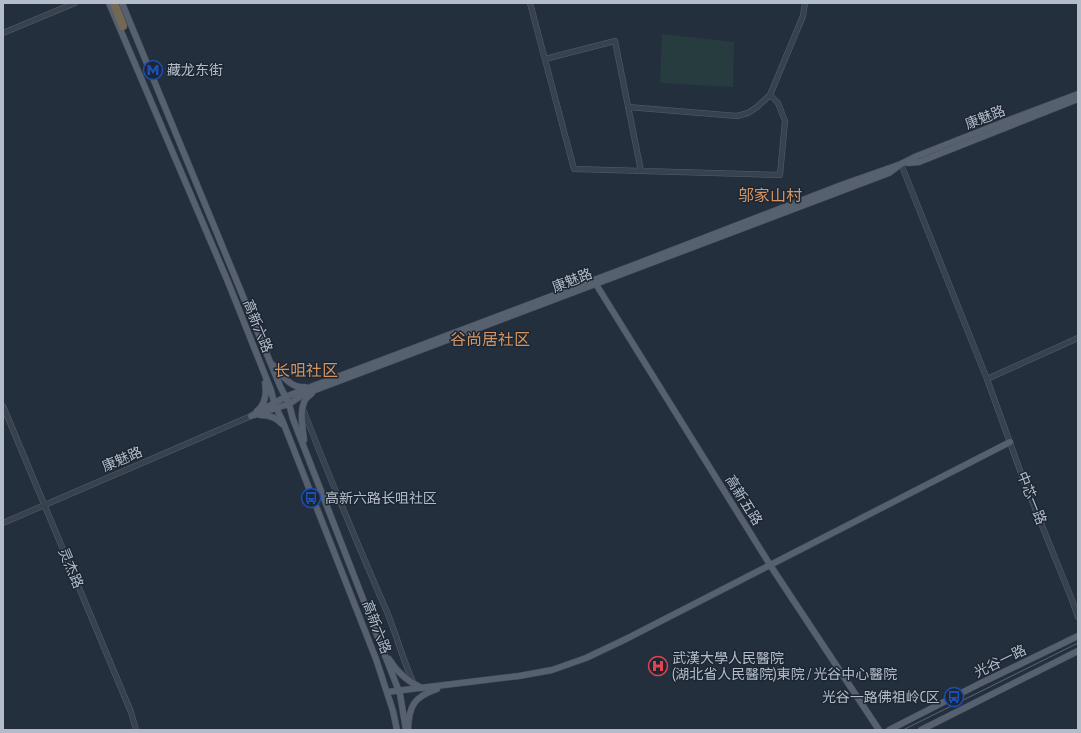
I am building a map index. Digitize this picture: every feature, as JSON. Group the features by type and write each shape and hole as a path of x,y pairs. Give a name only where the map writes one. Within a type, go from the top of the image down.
{"highway":[{"path":"114,3 123,26"}],"main road":[{"name":"高新六路","path":"108,3 228,282 271,390 275,406 286,428 374,653 388,694 397,730"},
{"name":"高新六路","path":"122,3 280,386 289,404 293,419 399,693 407,730"},
{"name":"康魅路","path":"275,406 285,397 314,388 595,282 1078,94"},
{"name":"康魅路","path":"901,164 919,162 1078,100"},
{"name":"高新五路","path":"595,282 771,566 878,730"},
{"path":"270,361 288,382 294,386 314,388"},
{"path":"251,416 260,409 266,396 266,385 261,366"},
{"path":"305,450 302,424 303,409 306,399 314,388"},
{"name":"康魅路","path":"251,416 275,406 289,404 314,388"},
{"path":"251,416 265,415 271,417 279,421 286,428"},
{"path":"388,694 519,679 553,673 587,661 628,642 771,566 1010,443"},
{"path":"383,649 396,669 407,679 422,688 519,676 552,670 586,658 771,566"},
{"name":"光谷一路","path":"889,730 1078,636"},
{"name":"光谷一路","path":"921,730 1078,651"},
{"path":"399,693 430,687"},
{"path":"407,730 411,710 415,702 421,696 437,689"}],"street":[{"path":"3,33 75,3"},
{"path":"530,3 574,169 780,175 785,121 778,102 770,95"},
{"path":"628,107 737,116 748,113 770,95 804,16 805,3"},
{"path":"545,59 615,41 641,171"},
{"name":"中芯一路","path":"901,164 1078,617"},
{"path":"986,379 1078,338"},
{"name":"灵杰路","path":"3,406 128,704 136,730"},
{"path":"303,409 391,622 414,684"},
{"name":"康魅路","path":"3,523 251,416"}],"green space":[{"path":"662,34 734,42 733,87 660,83"}],"tram line":[{"path":"903,730 1078,643"}],"place":[{"name":"藏龙东街","path":"153,70"},
{"name":"高新六路长咀社区","path":"311,498"},
{"name":"武漢大學人民醫院 (湖北省人民醫院)東院 / 光谷中心醫院","path":"658,666"},
{"name":"光谷一路佛祖岭C区","path":"954,697"}],"district":[{"name":"邬家山村","path":"770,195"},
{"name":"谷尚居社区","path":"490,339"},
{"name":"长咀社区","path":"306,370"}]}
